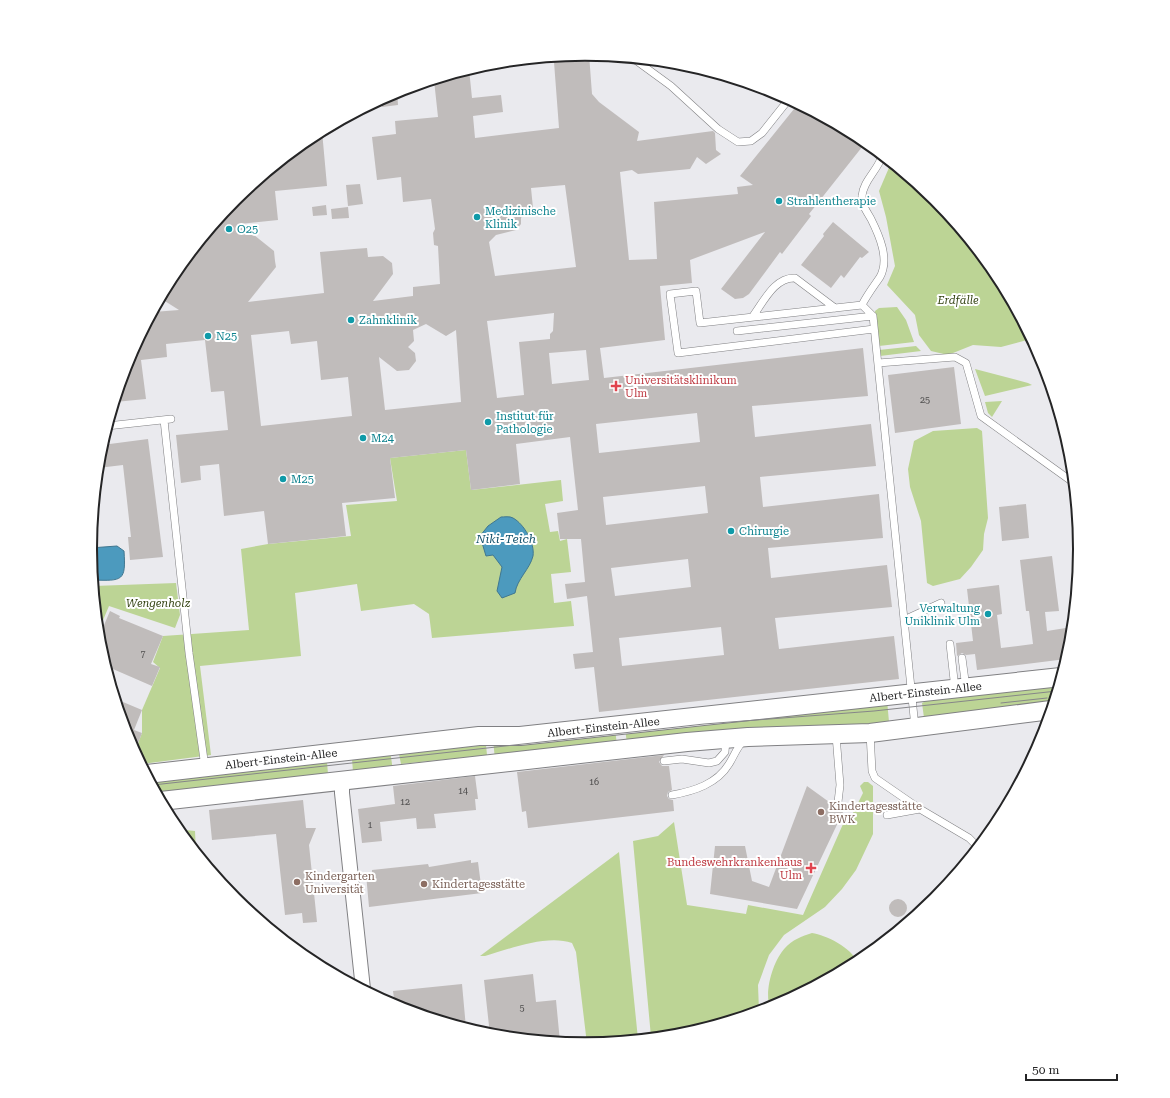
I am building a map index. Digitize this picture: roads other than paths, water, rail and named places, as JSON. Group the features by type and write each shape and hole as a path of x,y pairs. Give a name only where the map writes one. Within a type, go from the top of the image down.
{"street":[{"name":"Albert-Einstein-Allee","path":"152,773 479,736 516,736 1055,679"},
{"path":"167,800 580,753 726,738 870,733 1045,711"},
{"path":"339,751 359,981"}],"lane":[{"path":"641,64 671,86 718,129 738,142 751,141 762,133 784,104"},
{"path":"862,305 880,276 884,263 877,231 862,202 865,185 880,160"},
{"path":"753,316 780,281 787,278 795,278 835,308"},
{"path":"862,305 700,323 696,291 670,294 678,352 874,329"},
{"path":"862,305 873,316 915,728"},
{"path":"737,331 873,316"},
{"path":"878,363 955,357 966,363 981,416 1068,479"},
{"path":"113,425 167,419 189,653 205,767"},
{"path":"904,620 941,603"},
{"path":"950,644 960,689"},
{"path":"960,689 962,658"},
{"path":"870,733 872,771 875,778 920,809 969,838 974,843"},
{"path":"836,735 840,785 838,802"},
{"path":"672,795 693,791 714,780 726,769 739,746 748,737"},
{"path":"664,761 682,759 717,762 725,752 726,738"},
{"path":"887,815 920,809"}],"water":[{"name":"Niki-Teich","path":"501,517 512,517 525,529 533,551 531,561 518,583 515,593 502,598 497,591 502,567 493,555 486,556 480,536 488,526"},
{"path":"117,546 124,551 124,568 123,574 120,577 111,580 98,580 97,547"}],"tram line":[{"path":"157,785 704,724 874,711 1051,692"},
{"path":"1001,703 1047,698"}],"place":[{"name":"Strahlentherapie","path":"779,201"},
{"name":"Medizinische Klinik","path":"477,217"},
{"name":"O25","path":"229,229"},
{"name":"Zahnklinik","path":"351,320"},
{"name":"N25","path":"208,336"},
{"name":"Universitätsklinikum Ulm","path":"616,386"},
{"name":"Institut für Pathologie","path":"488,422"},
{"name":"M24","path":"363,438"},
{"name":"M25","path":"283,479"},
{"name":"Chirurgie","path":"731,531"},
{"name":"Verwaltung Uniklinik Ulm","path":"988,614"},
{"name":"Kindertagesstätte BWK","path":"821,812"},
{"name":"Bundeswehrkrankenhaus Ulm","path":"811,868"},
{"name":"Kindergarten Universität","path":"297,882"},
{"name":"Kindertagesstätte","path":"424,884"}],"park label":[{"name":"Erdfälle","path":"958,300"},
{"name":"Wengenholz","path":"158,603"}]}
